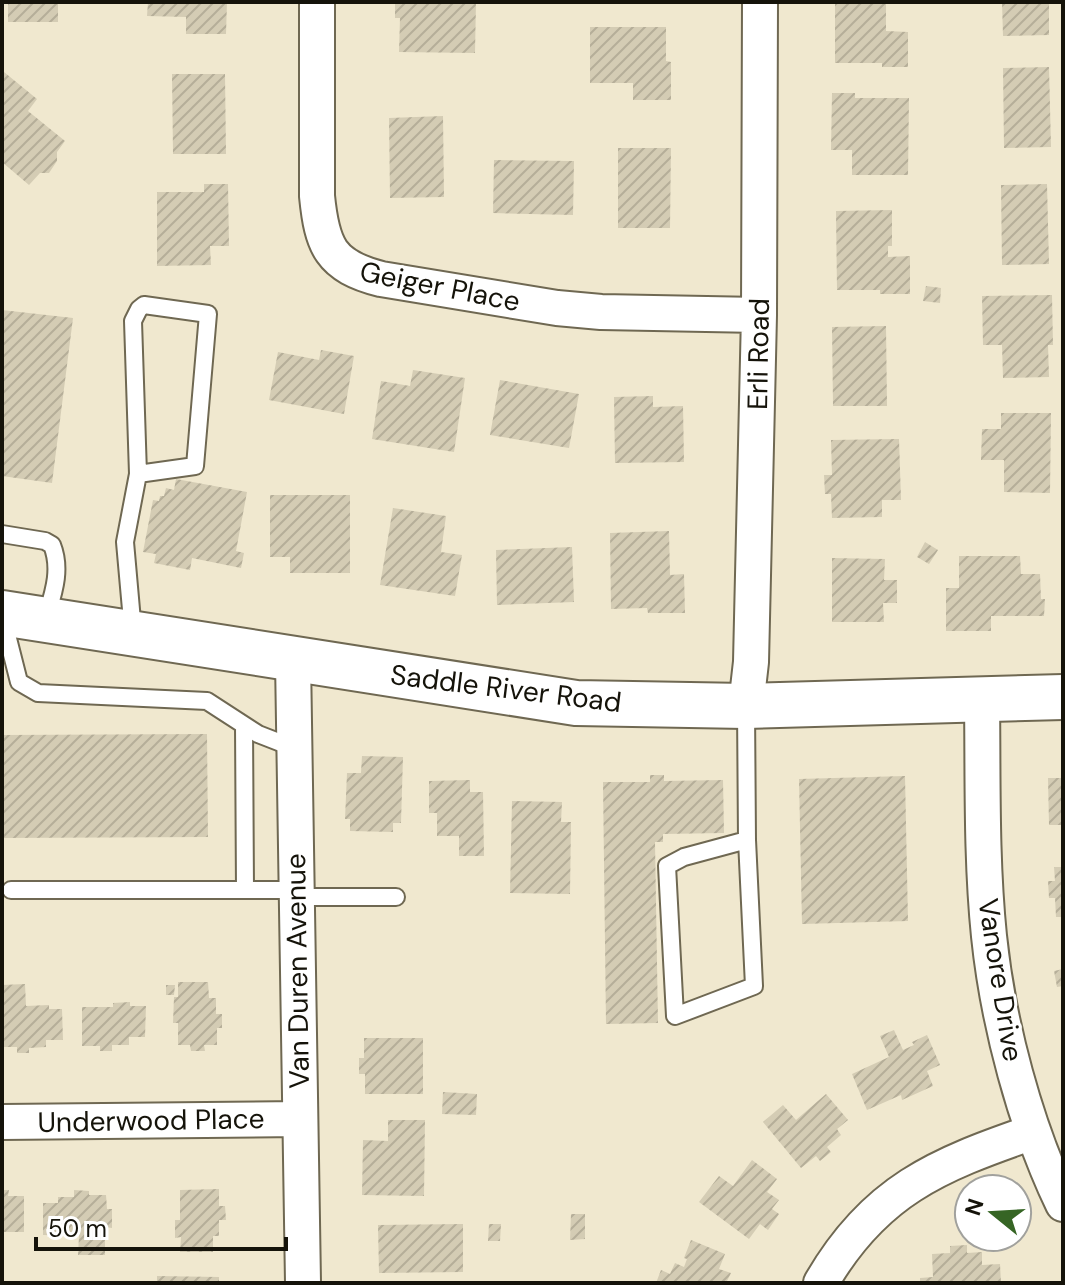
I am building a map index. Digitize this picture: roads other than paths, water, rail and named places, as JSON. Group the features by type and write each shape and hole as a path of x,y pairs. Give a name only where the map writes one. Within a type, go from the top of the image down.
{"main road":[{"name":"Saddle River Road","path":"2,613 576,703 746,706 1063,697"}],"street":[{"name":"Geiger Place","path":"317,2 319,221 326,243 339,262 357,273 381,279 557,308 601,312 759,315"},
{"name":"Erli Road","path":"746,706 751,662 759,315 760,2"},
{"name":"Van Duren Avenue","path":"293,660 303,1283"},
{"name":"Vanore Drive","path":"982,699 989,937 1015,1069 1033,1132 1063,1204"},
{"name":"Underwood Place","path":"2,1122 300,1119"},
{"path":"821,1283 860,1226 894,1195 936,1169 1033,1132"}],"lane":[{"path":"133,634 125,542 138,474 132,328 136,314 144,305 208,314 195,466 138,474"},
{"path":"2,534 45,541 52,545 56,581 45,620"},
{"path":"2,613 19,682 38,693 207,701 258,734 294,748"},
{"path":"746,706 747,840 754,986 675,1016 667,866 684,857 747,840"},
{"path":"244,725 245,889"},
{"path":"11,890 245,889 396,897"}]}
